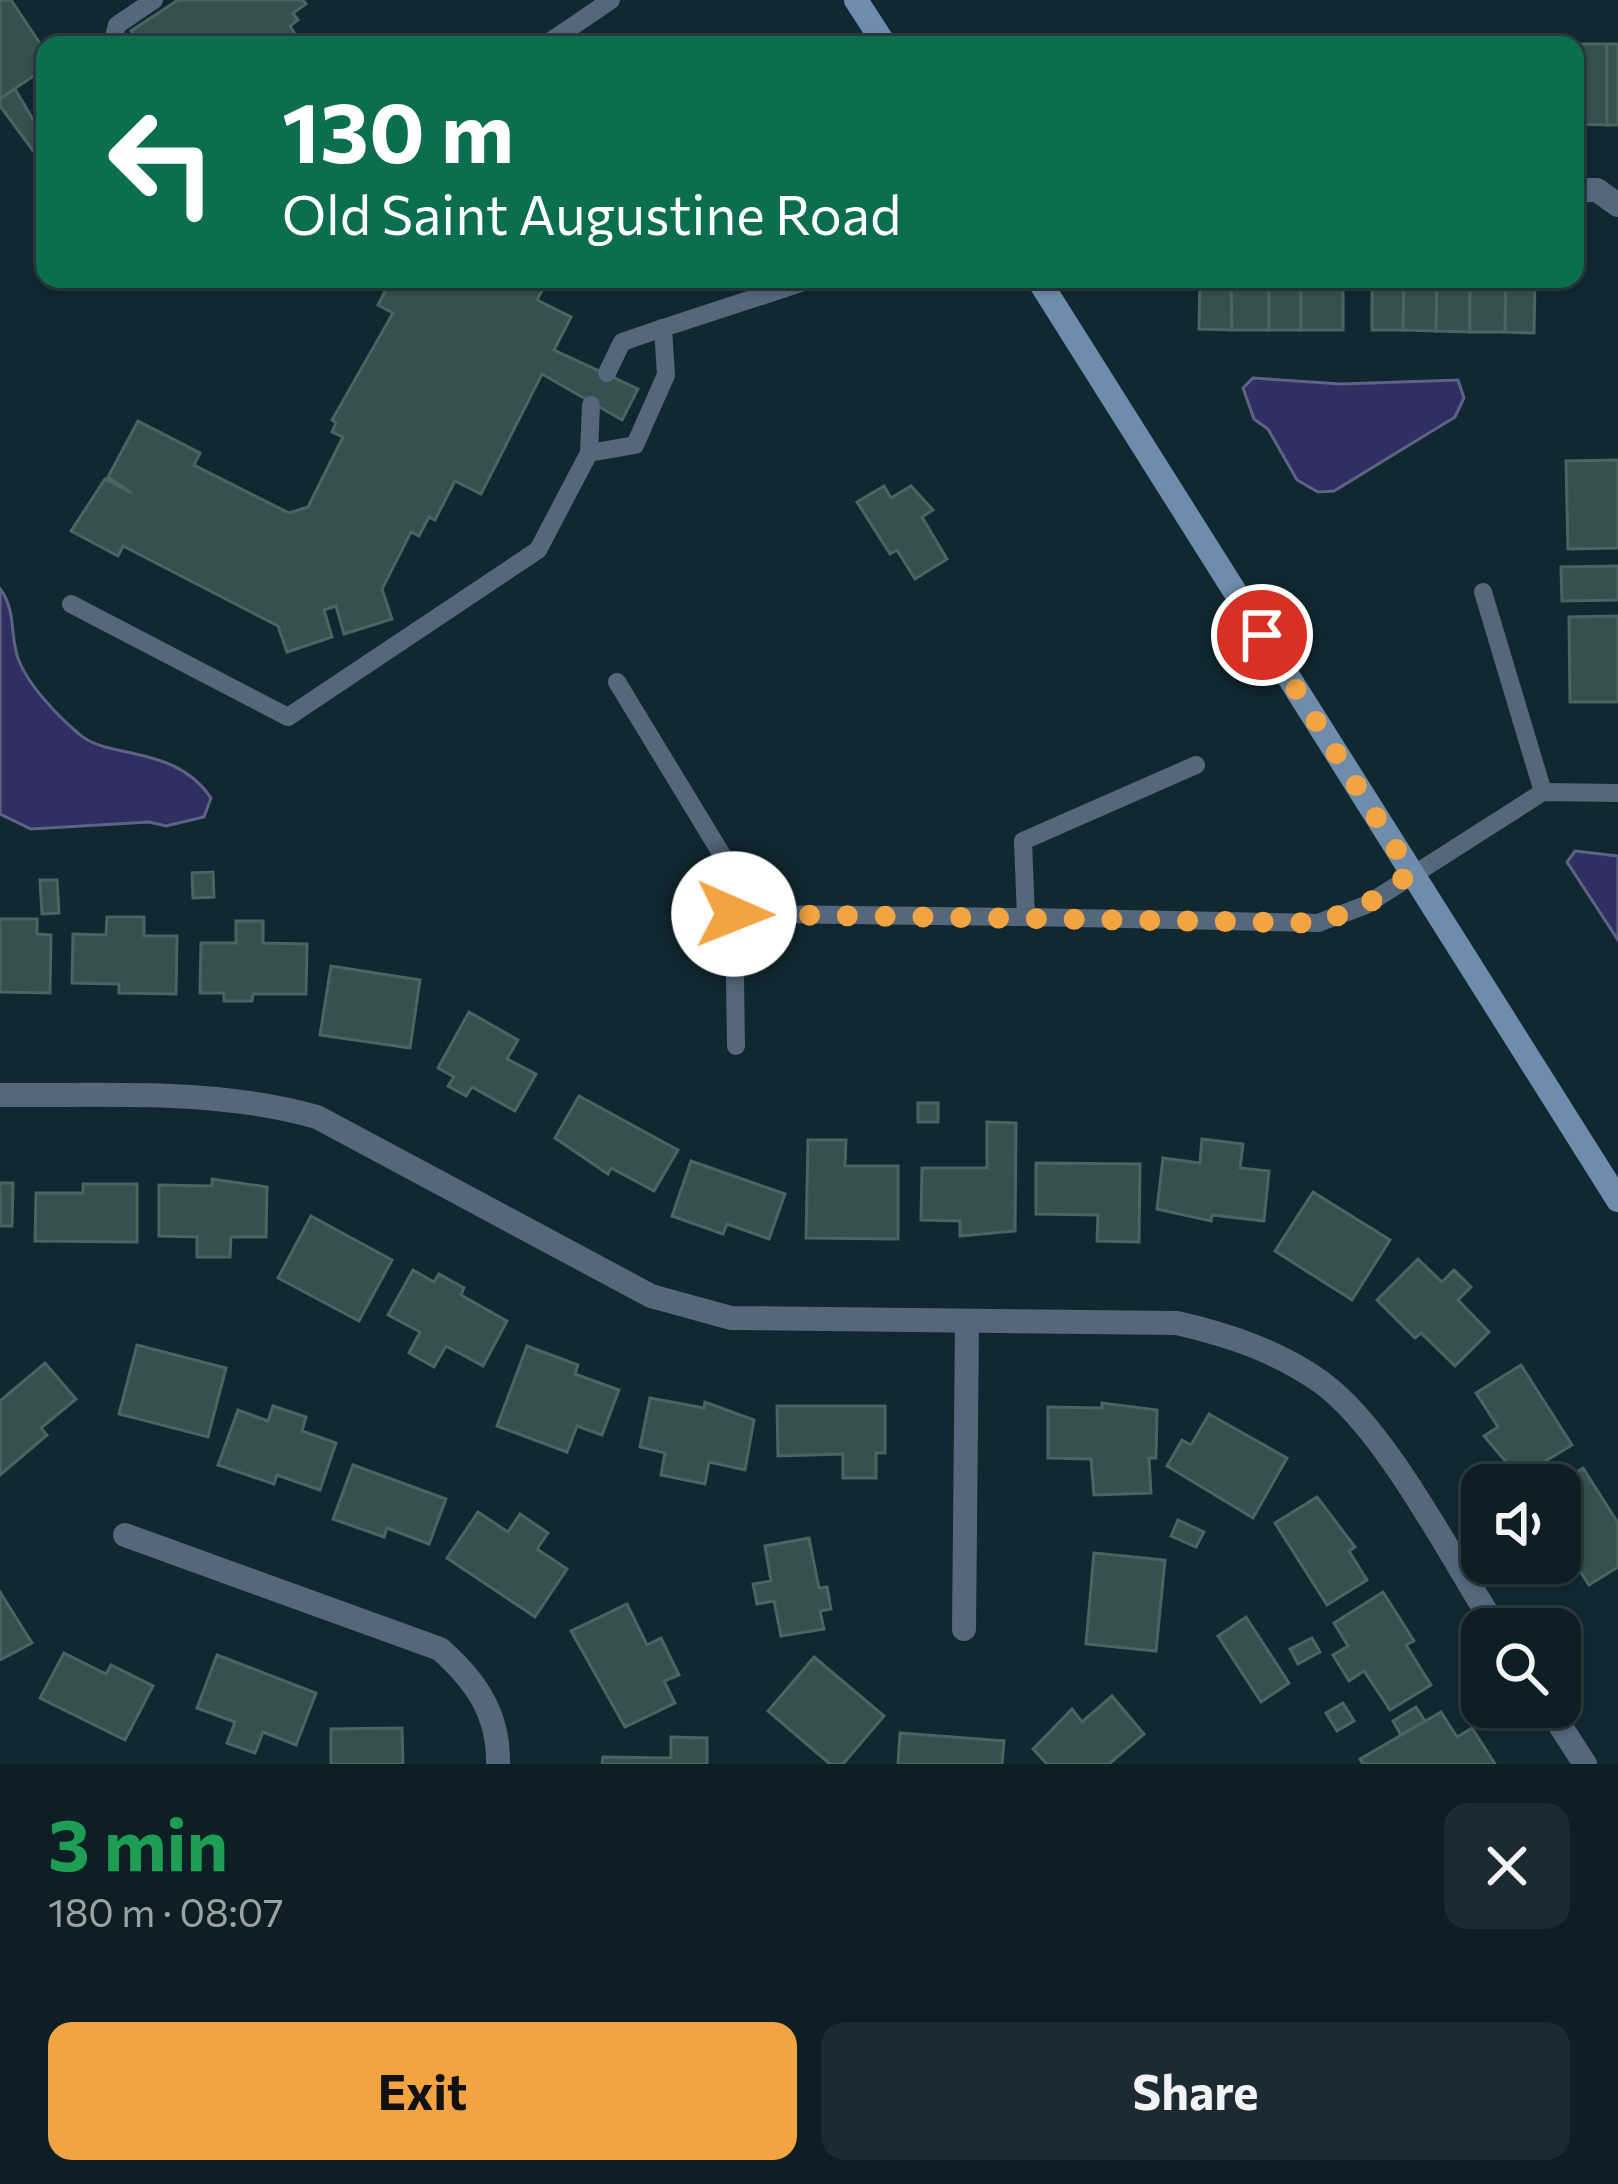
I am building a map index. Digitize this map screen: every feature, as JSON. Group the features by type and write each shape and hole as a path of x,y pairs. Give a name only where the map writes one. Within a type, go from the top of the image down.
{"main road":[{"path":"856,0 879,36"},
{"path":"1044,288 1618,1200"}],"street":[{"path":"1584,190 1597,190 1618,205"},
{"path":"0,1096 262,1102 317,1118 651,1296 731,1318 1177,1323 1230,1335 1274,1354 1323,1384 1364,1422 1484,1608"},
{"path":"964,1629 967,1322"},
{"path":"125,1534 440,1649 470,1676 491,1712 498,1764"},
{"path":"1562,1728 1585,1764"}],"lane":[{"path":"114,36 117,25 154,0"},
{"path":"558,36 610,0"},
{"path":"607,373 622,342 785,288"},
{"path":"589,453 635,445 666,375 663,328"},
{"path":"71,604 288,717 538,550 589,453 591,405"},
{"path":"1483,592 1543,792"},
{"path":"617,682 758,914"},
{"path":"1026,917 1023,841 1196,765"},
{"path":"736,1046 734,914 1318,923 1366,905 1543,792 1618,793"}],"shaded area":[{"path":"1253,378 1341,384 1458,380 1464,398 1455,417 1334,491 1318,492 1297,480 1268,429 1254,419 1243,388"},
{"path":"0,589 9,606 19,661 45,700 92,742 161,761 196,781 211,798 204,817 166,826 149,822 31,829 0,814"},
{"path":"1575,851 1618,856 1618,940 1567,862"}],"building":[{"path":"0,0 11,0 36,38 36,74 0,99"},
{"path":"178,0 303,0 306,4 293,13 298,20 290,26 296,36 135,36 131,31"},
{"path":"1584,44 1607,44 1607,125 1584,124"},
{"path":"1607,44 1618,44 1618,125 1607,125"},
{"path":"15,89 36,125 36,155 0,106 0,99"},
{"path":"386,288 543,288 537,300 571,317 554,350 638,389 622,420 542,374 481,494 455,481 435,520 429,517 419,536 411,532 382,589 392,619 344,634 336,606 324,610 332,637 287,652 278,626 123,546 118,556 71,531 105,479 132,493 108,477 138,421 200,453 194,465 289,513 308,507 343,437 332,432 336,423 332,420 393,313 378,305"},
{"path":"1200,288 1231,288 1232,330 1199,329"},
{"path":"1231,288 1269,288 1269,330 1232,330"},
{"path":"1269,288 1301,288 1301,330 1269,330"},
{"path":"1301,288 1343,288 1343,330 1301,330"},
{"path":"1372,288 1404,288 1403,330 1372,330"},
{"path":"1404,288 1437,288 1436,331 1403,330"},
{"path":"1437,288 1470,288 1470,332 1436,331"},
{"path":"1470,288 1506,288 1505,332 1470,332"},
{"path":"1506,288 1535,288 1534,333 1505,332"},
{"path":"1618,460 1618,548 1568,549 1566,461"},
{"path":"884,486 891,498 911,486 933,510 922,517 947,559 915,579 897,550 890,554 857,502"},
{"path":"1618,566 1618,600 1562,601 1561,567"},
{"path":"1618,616 1618,702 1570,702 1569,617"},
{"path":"213,872 214,897 193,898 192,873"},
{"path":"40,880 57,880 59,913 42,914"},
{"path":"107,917 144,917 144,936 177,936 176,994 119,993 119,984 72,983 73,934 106,935"},
{"path":"0,919 37,919 37,934 51,935 50,993 0,992"},
{"path":"236,921 263,921 263,943 307,944 306,994 253,994 252,1001 224,1001 224,993 200,993 201,943 236,943"},
{"path":"331,966 420,980 410,1048 320,1035"},
{"path":"469,1012 518,1040 507,1059 536,1074 515,1111 472,1087 466,1096 448,1086 454,1077 438,1068"},
{"path":"579,1096 678,1150 654,1191 611,1168 608,1174 555,1138"},
{"path":"918,1103 938,1103 938,1122 918,1122"},
{"path":"987,1122 1016,1123 1015,1231 960,1236 960,1221 921,1220 922,1168 987,1168"},
{"path":"1202,1139 1243,1144 1240,1168 1269,1171 1264,1221 1212,1215 1211,1221 1157,1209 1163,1158 1200,1163"},
{"path":"808,1140 846,1140 845,1166 898,1166 898,1239 806,1238"},
{"path":"691,1161 785,1194 769,1239 727,1224 723,1234 672,1216"},
{"path":"1036,1163 1140,1164 1139,1242 1097,1241 1098,1215 1036,1214"},
{"path":"212,1179 267,1187 266,1237 231,1237 230,1257 197,1257 197,1237 159,1236 159,1185 212,1186"},
{"path":"0,1183 13,1183 12,1226 0,1226"},
{"path":"83,1184 137,1184 137,1242 35,1241 36,1193 83,1193"},
{"path":"1313,1192 1390,1240 1352,1300 1275,1251"},
{"path":"311,1216 392,1260 359,1321 278,1278"},
{"path":"1418,1259 1442,1282 1454,1270 1471,1287 1458,1300 1489,1332 1455,1366 1421,1333 1415,1338 1377,1300"},
{"path":"413,1270 434,1282 439,1274 464,1288 461,1295 507,1321 483,1366 446,1346 434,1367 409,1353 420,1332 388,1315"},
{"path":"137,1345 226,1368 208,1437 119,1414"},
{"path":"527,1346 578,1365 575,1374 619,1390 602,1435 577,1426 567,1452 497,1426"},
{"path":"45,1363 76,1399 41,1428 47,1435 0,1475 0,1401"},
{"path":"1521,1365 1572,1445 1541,1464 1508,1464 1484,1436 1498,1427 1476,1393"},
{"path":"650,1398 704,1408 705,1402 754,1420 745,1470 709,1462 705,1484 661,1475 665,1453 640,1447"},
{"path":"1102,1403 1157,1410 1156,1458 1149,1458 1151,1493 1094,1495 1091,1459 1048,1458 1048,1407 1102,1408"},
{"path":"273,1406 306,1417 302,1431 336,1443 320,1490 277,1475 274,1484 218,1465 238,1410 268,1421"},
{"path":"777,1406 885,1406 885,1453 876,1453 876,1478 843,1478 843,1454 778,1456"},
{"path":"1209,1414 1287,1458 1253,1518 1167,1466 1182,1440 1191,1445"},
{"path":"353,1465 446,1499 429,1544 387,1528 384,1537 333,1519"},
{"path":"1581,1469 1618,1523 1618,1567 1589,1585 1581,1573"},
{"path":"1317,1497 1355,1547 1349,1551 1367,1580 1327,1605 1275,1523"},
{"path":"478,1512 508,1532 520,1514 548,1533 537,1549 567,1569 535,1617 447,1558"},
{"path":"1178,1520 1204,1532 1196,1547 1171,1536"},
{"path":"809,1538 819,1588 827,1587 831,1609 820,1611 824,1629 781,1636 774,1601 757,1604 753,1584 771,1581 765,1546"},
{"path":"1094,1553 1165,1560 1156,1651 1086,1644"},
{"path":"0,1592 32,1643 0,1660"},
{"path":"1383,1592 1414,1641 1406,1645 1431,1685 1390,1710 1364,1671 1349,1681 1333,1655 1348,1646 1334,1623"},
{"path":"627,1604 647,1645 661,1638 679,1675 664,1681 675,1703 625,1727 571,1631"},
{"path":"1246,1617 1289,1683 1261,1702 1218,1636"},
{"path":"1312,1638 1320,1652 1298,1664 1290,1649"},
{"path":"64,1653 106,1674 111,1665 153,1686 125,1740 40,1698"},
{"path":"217,1655 316,1693 296,1745 263,1732 255,1753 227,1743 235,1722 197,1708"},
{"path":"814,1657 884,1716 843,1764 830,1764 768,1711"},
{"path":"1112,1696 1144,1734 1109,1764 1047,1764 1033,1749 1072,1709 1082,1722"},
{"path":"1343,1703 1354,1721 1337,1731 1326,1713"},
{"path":"1416,1707 1425,1721 1401,1735 1393,1721"},
{"path":"1441,1712 1457,1737 1472,1728 1495,1764 1363,1764 1360,1759"},
{"path":"402,1728 403,1764 331,1764 331,1729"},
{"path":"900,1733 1004,1741 1002,1764 898,1764"},
{"path":"671,1737 707,1738 707,1764 602,1764 603,1757 671,1758"}],"route":[{"path":"734,914 1318,923 1366,905 1411,873 1262,635"}]}
